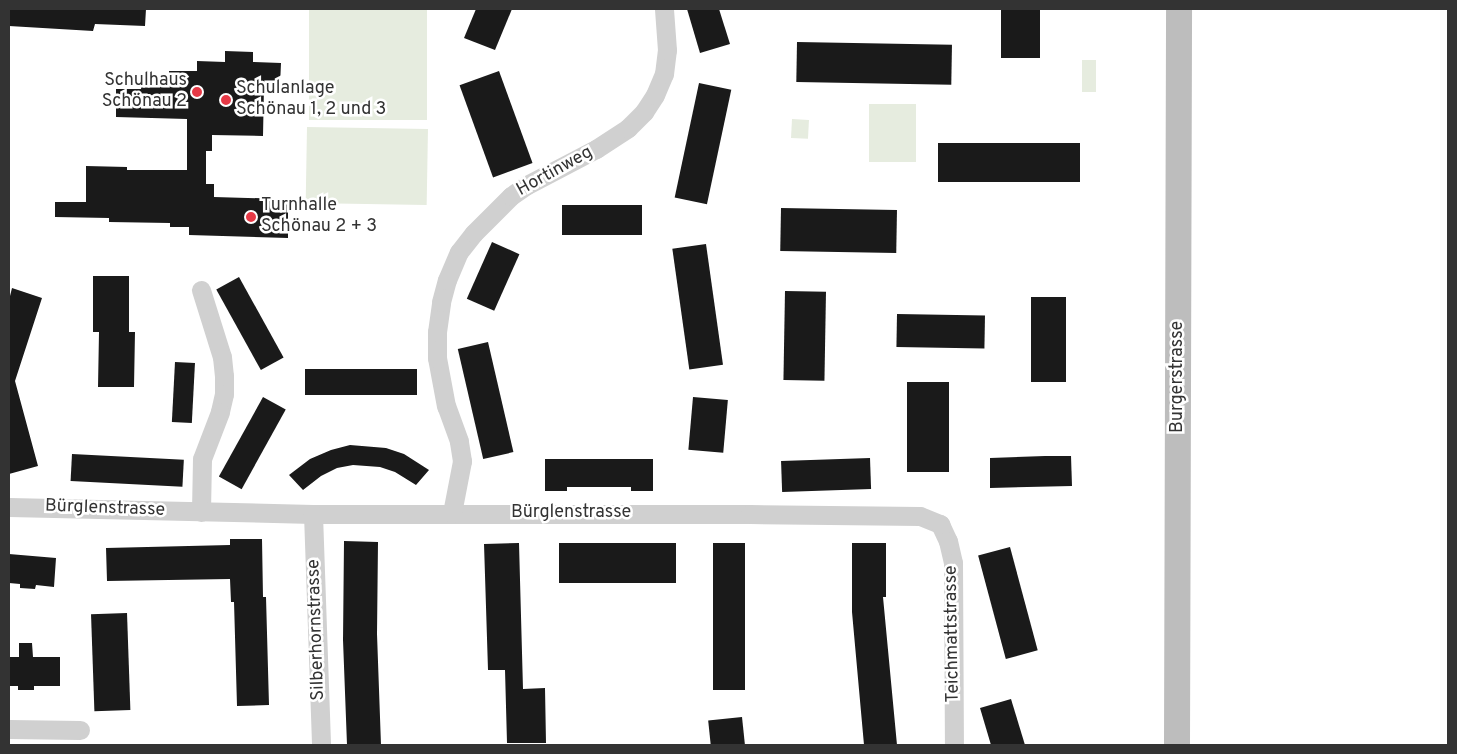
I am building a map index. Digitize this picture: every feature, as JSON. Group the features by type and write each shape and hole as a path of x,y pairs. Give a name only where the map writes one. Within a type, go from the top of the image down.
{"main road":[{"name":"Burgerstrasse","path":"1177,745 1178,9"}],"street":[{"name":"Hortinweg","path":"452,513 462,461 459,441 446,406 437,358 437,332 441,302 447,280 460,252 474,233 511,196 527,185 596,149 628,128 644,112 655,95 664,74 667,50 664,9"},
{"path":"201,290 222,357 224,394 220,412 202,459 201,512"},
{"name":"Bürglenstrasse","path":"9,507 313,514 894,514 920,516 940,524"},
{"name":"Silberhornstrasse","path":"313,514 321,745"},
{"name":"Teichmattstrasse","path":"940,524 948,541 953,563 954,745"},
{"path":"9,729 80,730"}],"shaded area":[{"path":"309,9 427,9 427,120 309,120"},
{"path":"1082,60 1096,60 1096,92 1082,92"},
{"path":"869,104 916,104 916,162 869,162"},
{"path":"792,119 809,120 808,139 791,138"},
{"path":"307,127 428,129 427,205 306,203"}],"building":[{"path":"9,9 146,9 145,26 95,24 93,31 9,26"},
{"path":"476,9 512,9 495,50 464,38"},
{"path":"687,9 719,9 730,44 700,53"},
{"path":"1001,9 1040,9 1040,58 1001,58"},
{"path":"797,42 952,45 951,85 796,82"},
{"path":"225,51 253,52 253,62 281,63 280,86 264,86 263,136 212,135 212,151 206,151 206,184 214,184 214,197 288,199 288,238 189,235 189,227 170,227 170,223 109,222 109,218 55,217 55,202 86,202 86,166 127,167 127,170 187,170 187,119 116,117 116,89 141,89 142,81 169,81 169,71 197,71 197,61 225,62"},
{"path":"499,71 533,163 493,177 460,85"},
{"path":"699,83 731,90 707,204 675,197"},
{"path":"938,143 1080,143 1080,182 938,182"},
{"path":"562,205 642,205 642,235 562,235"},
{"path":"781,208 897,210 896,253 780,251"},
{"path":"492,242 519,254 494,311 467,299"},
{"path":"706,244 723,365 689,370 672,249"},
{"path":"93,276 129,276 129,332 135,332 134,387 98,387 99,332 93,332"},
{"path":"239,277 284,357 261,370 216,290"},
{"path":"12,288 42,298 15,381 38,466 9,474 9,300"},
{"path":"785,291 826,292 824,381 783,380"},
{"path":"1031,297 1066,297 1066,382 1031,382"},
{"path":"897,314 985,316 984,349 896,347"},
{"path":"488,342 513,452 483,459 458,349"},
{"path":"175,362 195,363 192,423 172,422"},
{"path":"305,369 417,369 417,395 305,395"},
{"path":"907,382 949,382 949,472 907,472"},
{"path":"263,397 286,410 242,489 219,477"},
{"path":"693,397 728,400 723,453 688,450"},
{"path":"350,445 386,448 404,454 429,470 416,485 395,472 380,467 353,465 337,468 321,476 303,490 289,475 310,459 331,450"},
{"path":"72,454 184,460 182,487 71,481"},
{"path":"1071,456 1072,486 990,488 990,458"},
{"path":"870,458 871,489 782,492 781,461"},
{"path":"545,459 653,459 653,491 631,491 631,487 567,487 567,491 545,491"},
{"path":"230,539 262,539 263,597 266,597 269,705 237,706 234,602 231,602 230,579 107,581 106,548 230,545"},
{"path":"344,541 378,542 377,634 381,745 347,745 343,640"},
{"path":"519,543 523,689 545,688 546,743 507,743 505,670 488,670 484,544"},
{"path":"559,543 676,543 676,583 559,583"},
{"path":"713,543 745,543 745,690 713,690"},
{"path":"852,543 886,543 886,597 883,597 897,745 864,745 852,612"},
{"path":"1010,547 1038,650 1006,659 978,556"},
{"path":"9,554 56,558 54,587 36,585 35,589 20,588 20,584 9,583"},
{"path":"127,613 130,710 94,711 91,614"},
{"path":"19,643 32,643 33,657 60,657 60,686 34,686 34,690 18,690 18,686 9,686 9,657 19,657"},
{"path":"1011,699 1025,745 991,745 980,708"},
{"path":"742,717 745,745 711,745 708,721"}],"place":[{"name":"Schulhaus Schönau 2","path":"197,92"},
{"name":"Schulanlage Schönau 1, 2 und 3","path":"226,100"},
{"name":"Turnhalle Schönau 2 + 3","path":"251,217"}]}
